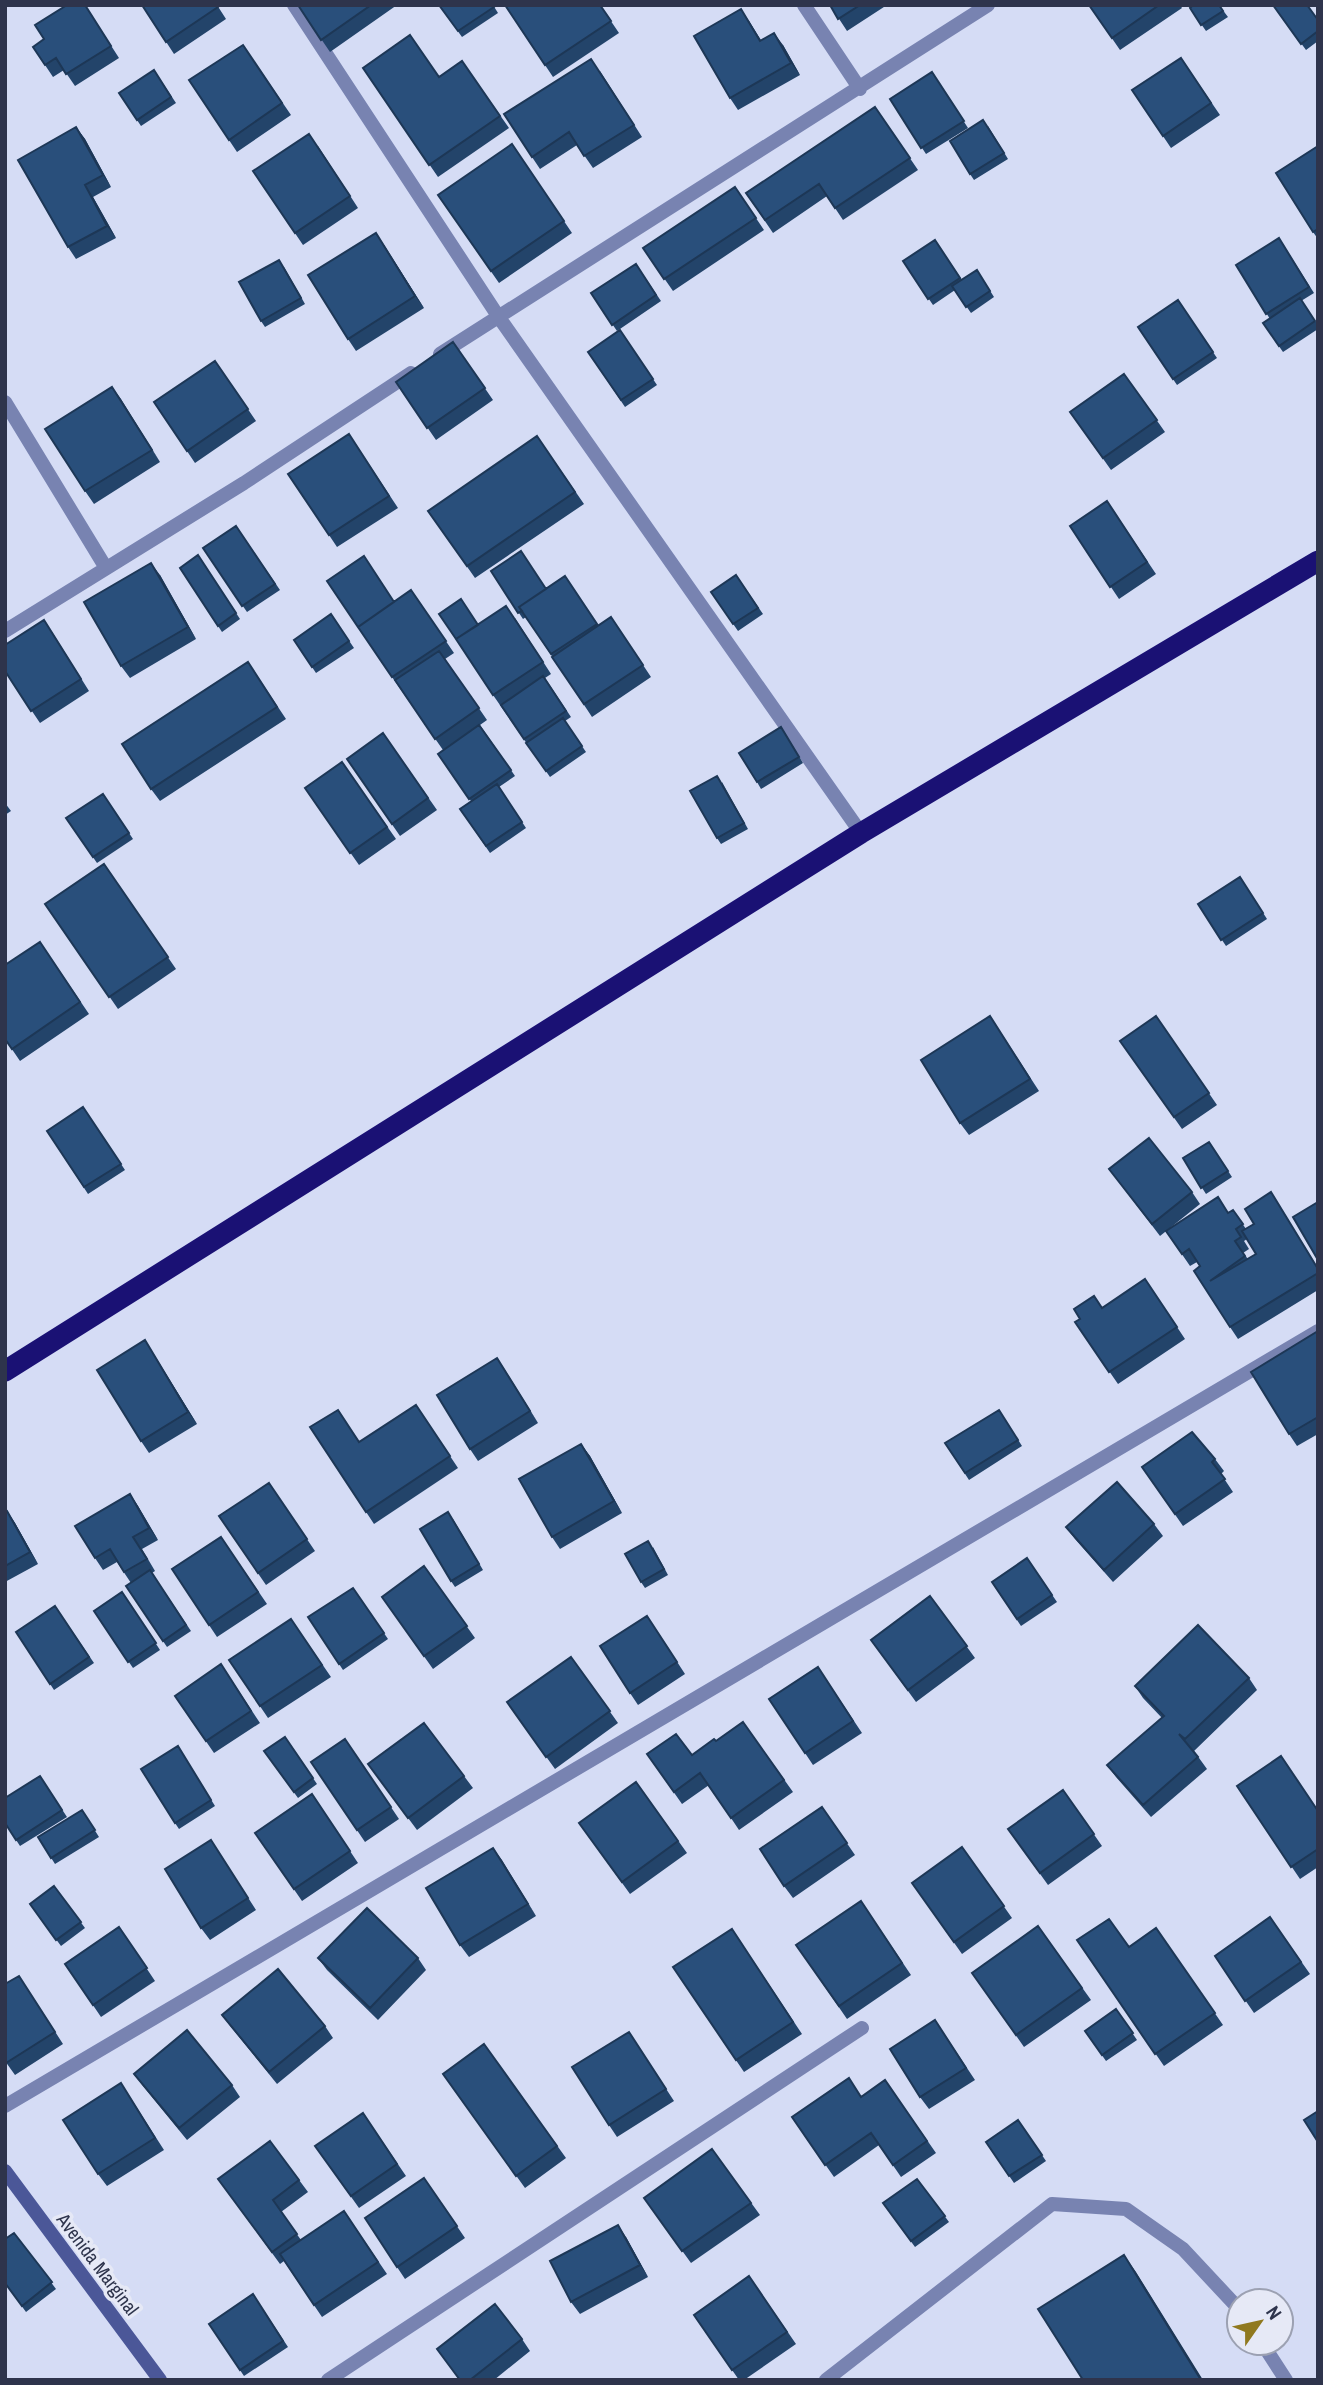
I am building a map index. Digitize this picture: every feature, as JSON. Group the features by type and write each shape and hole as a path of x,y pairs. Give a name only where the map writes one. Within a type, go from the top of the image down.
{"highway":[{"path":"5,1371 861,833 1318,561"}],"street":[{"path":"294,5 498,317 861,833"},
{"path":"804,5 860,89"},
{"path":"5,631 244,483 498,317 860,89 988,5"},
{"path":"5,402 106,568"},
{"path":"5,2106 1318,1331"},
{"path":"328,2380 862,2028"},
{"name":"Avenida Marginal","path":"5,2171 160,2380"},
{"path":"826,2380 1052,2204 1126,2209 1183,2249 1225,2294"},
{"path":"1271,2357 1286,2380"}],"building":[{"path":"67,5 85,5 111,46 66,74 56,58 45,65 33,47 44,39 35,25"},
{"path":"142,5 217,5 218,7 166,42"},
{"path":"298,5 371,5 321,40"},
{"path":"439,5 493,5 494,7 458,31"},
{"path":"505,5 600,5 611,21 545,65"},
{"path":"830,5 860,5 838,19"},
{"path":"1089,5 1159,5 1112,38"},
{"path":"1193,5 1219,5 1223,11 1201,25 1190,8"},
{"path":"1273,5 1307,5 1318,20 1318,31 1301,44"},
{"path":"741,9 760,41 774,33 791,63 730,98 694,36"},
{"path":"410,35 439,77 462,61 500,116 429,165 363,68"},
{"path":"243,45 282,103 229,140 189,80"},
{"path":"1181,58 1211,103 1163,136 1132,90"},
{"path":"591,59 634,125 584,156 569,132 532,157 504,114"},
{"path":"154,70 171,97 137,120 119,93"},
{"path":"932,72 964,121 921,148 890,99"},
{"path":"875,107 910,158 835,208 819,184 765,220 746,193"},
{"path":"983,120 1004,153 970,174 950,141"},
{"path":"76,127 103,175 85,185 107,226 68,247 18,160"},
{"path":"309,134 350,196 295,233 253,171"},
{"path":"512,144 564,221 491,271 438,195"},
{"path":"1318,146 1318,229 1313,232 1276,173"},
{"path":"735,187 756,218 664,279 643,248"},
{"path":"376,233 415,296 348,339 308,275"},
{"path":"1279,238 1309,287 1266,314 1236,265"},
{"path":"935,240 960,278 928,299 903,261"},
{"path":"279,260 301,298 261,321 239,282"},
{"path":"636,264 656,295 612,325 591,293"},
{"path":"977,270 990,291 966,307 952,286"},
{"path":"1300,298 1315,321 1279,346 1263,323"},
{"path":"1178,300 1213,352 1173,379 1138,327"},
{"path":"620,330 653,379 621,400 588,352"},
{"path":"453,342 485,388 427,428 396,382"},
{"path":"215,361 248,409 187,451 154,402"},
{"path":"1124,374 1157,420 1103,458 1070,412"},
{"path":"112,387 152,450 85,491 45,429"},
{"path":"349,434 389,496 329,535 288,474"},
{"path":"537,436 575,492 467,566 428,511"},
{"path":"1107,501 1147,562 1110,587 1070,526"},
{"path":"236,526 275,584 242,606 203,548"},
{"path":"521,551 546,589 519,607 522,611 518,613 491,571"},
{"path":"198,555 236,613 218,626 180,568"},
{"path":"364,556 394,602 358,627 327,581"},
{"path":"151,563 188,627 121,666 84,602"},
{"path":"736,575 758,608 733,624 711,592"},
{"path":"565,576 597,624 551,654 519,607"},
{"path":"411,590 446,641 392,677 358,627"},
{"path":"461,599 478,625 456,639 439,614"},
{"path":"506,606 543,662 493,695 456,639"},
{"path":"331,614 349,641 312,667 294,640"},
{"path":"611,617 643,665 584,704 552,657"},
{"path":"44,620 81,679 31,711 5,671 5,645"},
{"path":"439,651 479,708 435,739 395,680"},
{"path":"248,662 277,707 151,789 122,744"},
{"path":"543,676 566,711 524,739 501,705"},
{"path":"563,718 582,746 546,771 526,743"},
{"path":"479,725 511,770 469,799 438,754"},
{"path":"781,727 799,757 757,782 739,753"},
{"path":"383,733 428,798 392,824 347,759"},
{"path":"342,762 387,827 350,853 305,788"},
{"path":"717,776 744,823 717,838 690,791"},
{"path":"497,784 522,822 486,846 460,809"},
{"path":"103,794 129,833 93,857 66,818"},
{"path":"104,864 168,957 109,997 45,904"},
{"path":"1240,877 1263,913 1221,940 1198,904"},
{"path":"40,942 80,1002 12,1049 5,1039 5,965"},
{"path":"990,1016 1030,1079 960,1123 921,1060"},
{"path":"1156,1016 1209,1093 1174,1117 1120,1041"},
{"path":"83,1107 121,1164 84,1187 47,1131"},
{"path":"1149,1138 1192,1192 1152,1224 1109,1169"},
{"path":"1209,1142 1228,1171 1201,1188 1183,1158"},
{"path":"1271,1192 1318,1273 1230,1327 1194,1271 1200,1266 1189,1249 1182,1254 1166,1231 1218,1197 1228,1213 1233,1210 1243,1224 1236,1229 1241,1237 1235,1241 1245,1256 1210,1281 1256,1254 1242,1231 1254,1224 1245,1209"},
{"path":"1318,1202 1318,1260 1293,1217"},
{"path":"1145,1279 1177,1327 1109,1372 1075,1322 1080,1319 1074,1309 1094,1296 1102,1308"},
{"path":"1318,1331 1318,1417 1289,1434 1251,1372"},
{"path":"145,1340 188,1412 141,1441 97,1370"},
{"path":"497,1358 530,1411 470,1449 437,1395"},
{"path":"416,1405 450,1456 366,1512 310,1427 338,1410 359,1442"},
{"path":"999,1410 1018,1440 965,1473 945,1443"},
{"path":"1192,1432 1215,1459 1212,1462 1225,1479 1175,1514 1142,1467"},
{"path":"581,1444 614,1501 552,1537 519,1479"},
{"path":"1117,1482 1154,1524 1104,1570 1066,1527"},
{"path":"269,1483 307,1539 258,1573 219,1516"},
{"path":"130,1494 149,1528 133,1537 147,1559 124,1572 110,1549 95,1558 75,1526"},
{"path":"7,1511 30,1552 5,1566 5,1512"},
{"path":"448,1512 479,1564 451,1581 420,1529"},
{"path":"221,1537 258,1592 209,1625 172,1569"},
{"path":"648,1541 664,1569 641,1582 625,1554"},
{"path":"1027,1558 1052,1595 1017,1619 992,1582"},
{"path":"424,1566 467,1626 424,1656 382,1597"},
{"path":"150,1570 186,1625 163,1641 126,1586"},
{"path":"353,1588 384,1633 339,1664 308,1617"},
{"path":"122,1592 156,1643 128,1662 94,1611"},
{"path":"930,1596 967,1646 908,1690 871,1640"},
{"path":"55,1606 89,1657 50,1684 16,1632"},
{"path":"647,1616 677,1662 630,1693 600,1646"},
{"path":"291,1619 322,1665 260,1706 229,1660"},
{"path":"1198,1625 1249,1678 1185,1739 1179,1734 1198,1757 1143,1805 1107,1765 1164,1716 1135,1686"},
{"path":"571,1657 610,1711 546,1757 507,1702"},
{"path":"221,1664 251,1711 206,1741 175,1696"},
{"path":"818,1667 853,1721 805,1753 769,1699"},
{"path":"743,1722 784,1780 731,1818 700,1773 674,1792 647,1754 676,1734 692,1755"},
{"path":"424,1723 464,1776 408,1818 368,1764"},
{"path":"285,1737 313,1778 294,1792 264,1751"},
{"path":"345,1739 391,1807 357,1830 311,1762"},
{"path":"178,1746 211,1800 175,1823 141,1769"},
{"path":"1281,1756 1318,1811 1318,1849 1291,1867 1237,1786"},
{"path":"40,1776 62,1810 16,1840 5,1823 5,1798"},
{"path":"636,1782 678,1841 622,1882 579,1823"},
{"path":"1063,1790 1094,1834 1040,1873 1008,1829"},
{"path":"312,1794 350,1851 294,1889 255,1833"},
{"path":"822,1807 847,1843 784,1886 760,1849"},
{"path":"82,1810 95,1830 51,1858 38,1837"},
{"path":"211,1840 248,1898 201,1928 165,1869"},
{"path":"962,1847 1004,1906 954,1942 912,1883"},
{"path":"493,1848 528,1904 460,1945 426,1888"},
{"path":"54,1886 81,1922 56,1940 30,1904"},
{"path":"861,1901 902,1963 839,2006 796,1945"},
{"path":"367,1908 418,1958 370,2008 318,1958"},
{"path":"1270,1917 1301,1962 1245,2001 1215,1956"},
{"path":"1109,1919 1129,1947 1156,1928 1215,2013 1155,2054 1077,1940"},
{"path":"1038,1926 1082,1988 1016,2035 972,1973"},
{"path":"119,1927 147,1968 93,2005 65,1964"},
{"path":"732,1929 793,2022 736,2060 673,1967"},
{"path":"278,1969 325,2026 269,2072 222,2015"},
{"path":"19,1976 55,2032 6,2063 5,1984"},
{"path":"1116,2009 1133,2033 1102,2055 1085,2031"},
{"path":"935,2020 966,2068 920,2097 890,2049"},
{"path":"187,2030 232,2085 179,2128 134,2074"},
{"path":"629,2032 666,2089 609,2125 572,2067"},
{"path":"484,2044 557,2146 516,2176 443,2074"},
{"path":"849,2078 861,2097 885,2080 927,2141 893,2165 871,2133 825,2165 792,2117"},
{"path":"121,2083 155,2138 98,2174 63,2120"},
{"path":"1318,2111 1318,2142 1304,2120"},
{"path":"363,2113 397,2164 351,2196 315,2146"},
{"path":"1018,2120 1042,2155 1009,2176 986,2142"},
{"path":"270,2141 299,2180 273,2200 297,2234 272,2252 218,2179"},
{"path":"712,2149 751,2203 682,2251 644,2198"},
{"path":"424,2178 457,2226 397,2267 365,2218"},
{"path":"917,2179 945,2216 911,2241 883,2203"},
{"path":"344,2211 378,2262 314,2305 280,2254"},
{"path":"618,2225 640,2265 571,2302 550,2261"},
{"path":"14,2233 52,2282 22,2306 5,2283 5,2239"},
{"path":"1124,2255 1201,2380 1083,2380 1038,2309"},
{"path":"749,2276 787,2332 732,2370 694,2315"},
{"path":"253,2294 283,2341 240,2370 209,2324"},
{"path":"495,2304 522,2339 470,2380 460,2380 437,2349"}]}
